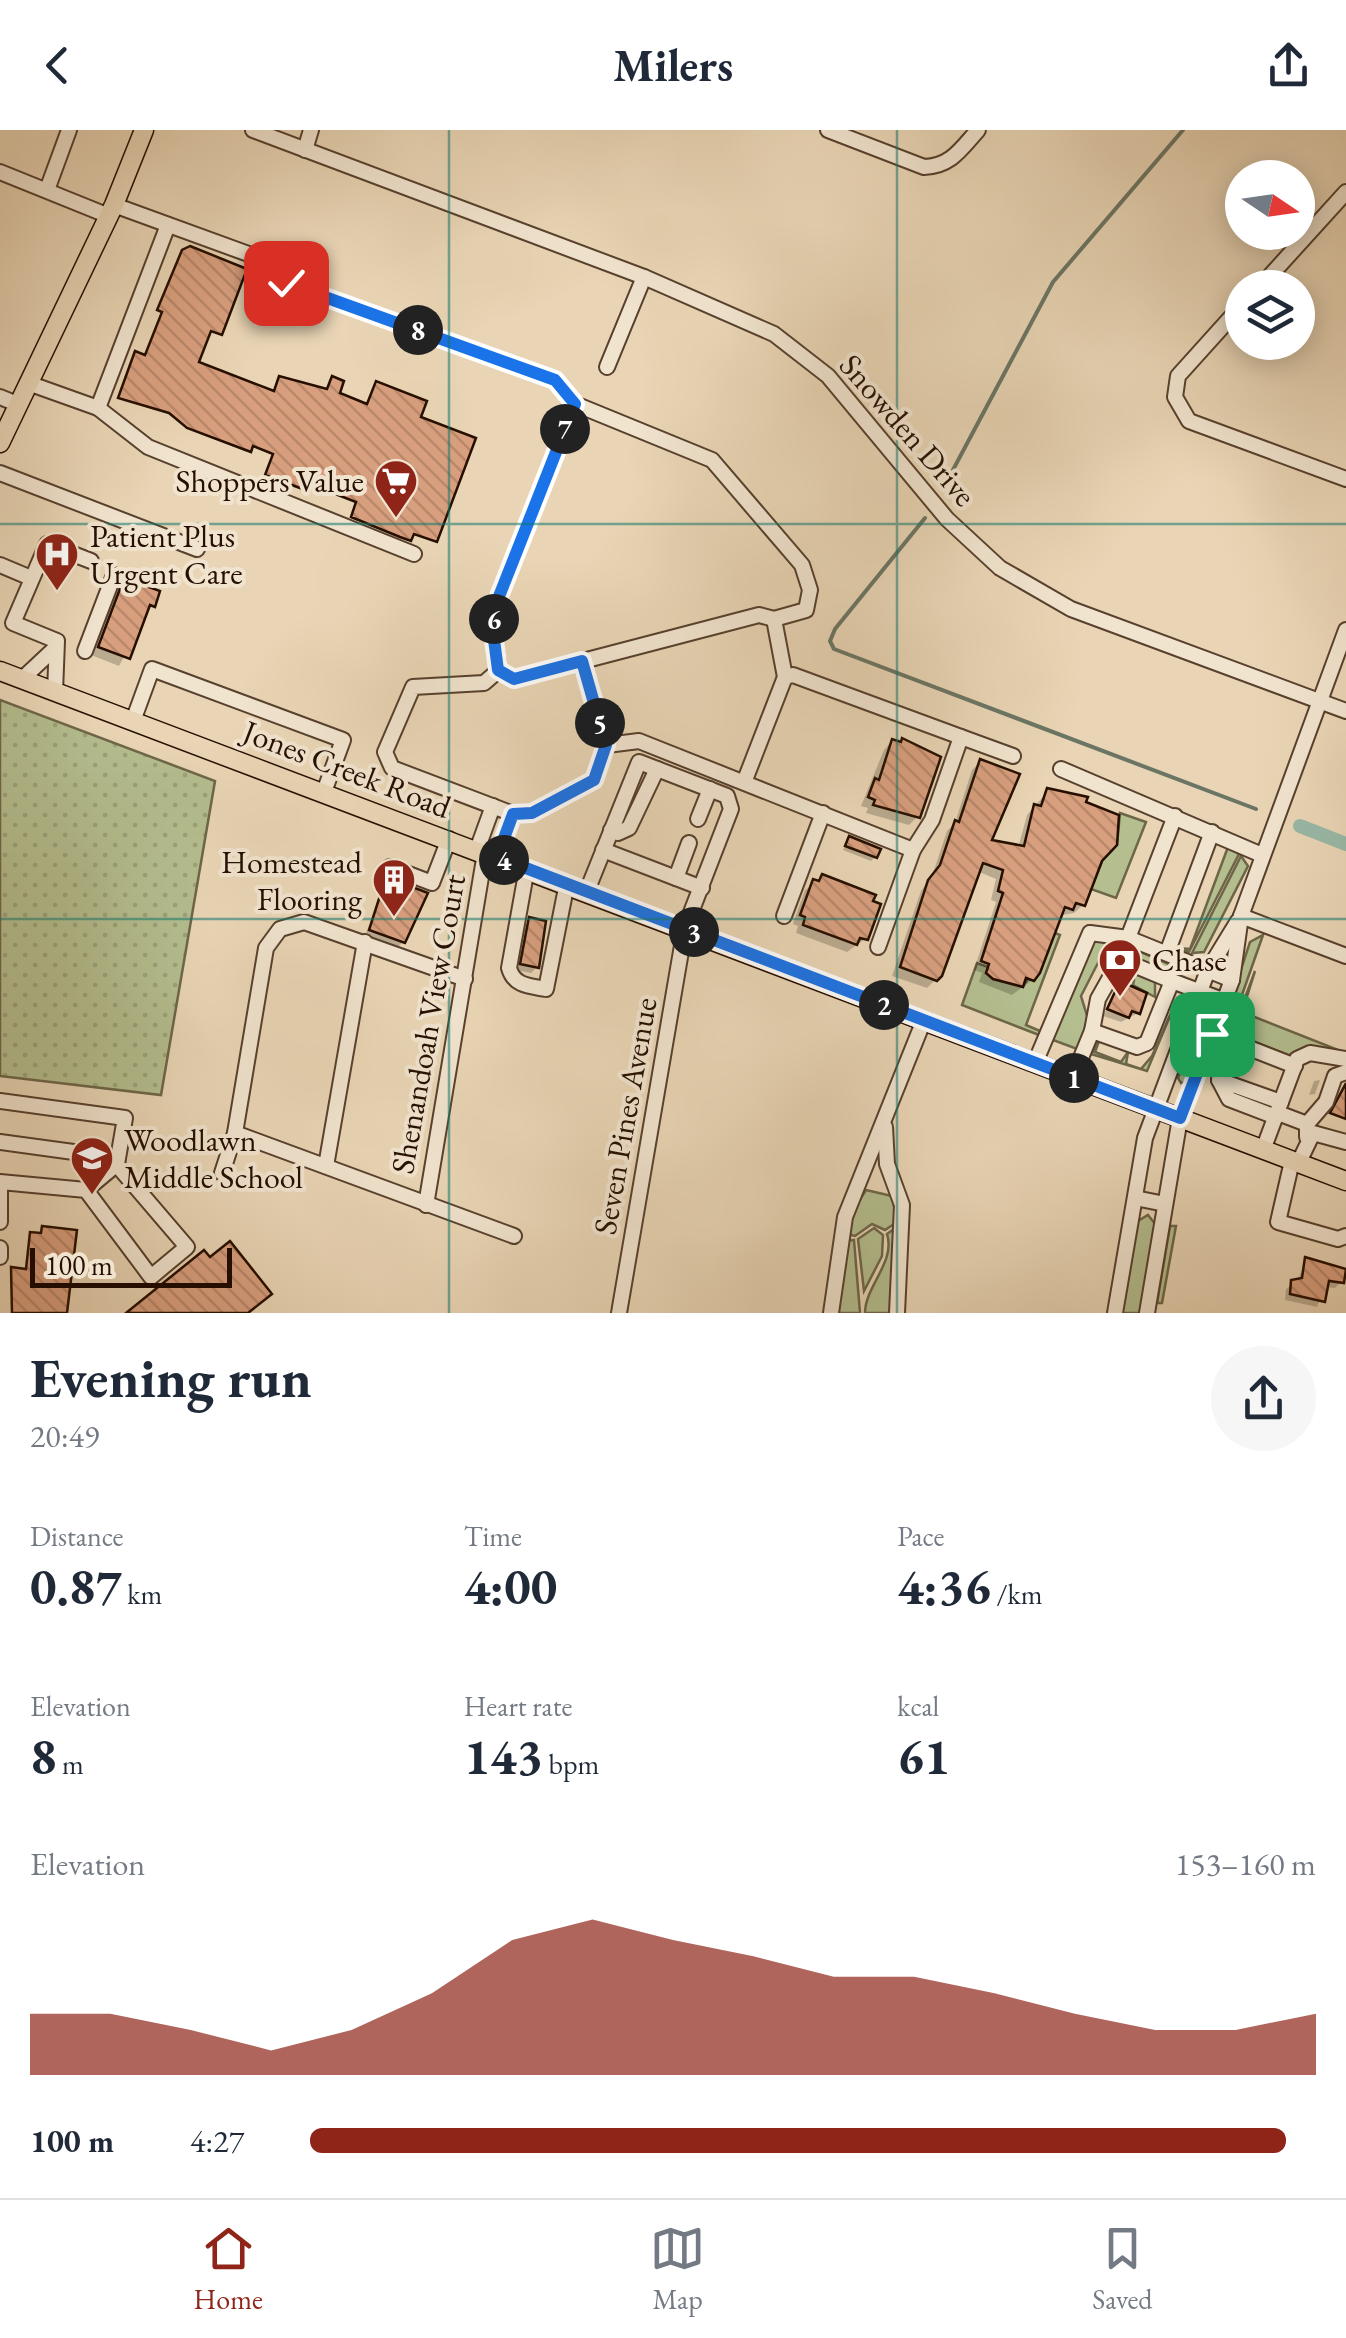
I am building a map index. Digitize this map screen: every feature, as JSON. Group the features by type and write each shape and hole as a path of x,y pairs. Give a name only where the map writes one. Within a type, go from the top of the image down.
{"main road":[{"path":"0,443 9,401 28,382 112,210 144,130"},
{"name":"Jones Creek Road","path":"0,671 587,890 1346,1182"}],"street":[{"path":"47,190 69,130"},
{"name":"Snowden Drive","path":"253,130 644,276 774,334 828,376 947,519 1000,568 1071,609 1346,710"},
{"path":"305,150 311,130"},
{"path":"828,130 924,166 942,166 978,130"},
{"path":"0,172 254,256 263,274 555,380 575,404 712,460 802,565 810,590 806,610 774,619 759,615 514,679 498,670"},
{"path":"1275,270 1346,192"},
{"path":"98,408 168,225"},
{"path":"608,367 644,276"},
{"path":"1225,324 1178,376 1175,397 1190,421 1346,479"},
{"path":"28,382 98,408 148,447 414,554"},
{"path":"498,670 493,632 496,604 575,404"},
{"path":"0,473 197,549"},
{"path":"22,680 53,650 57,641 13,623 47,544 91,561"},
{"path":"0,565 31,578"},
{"path":"85,651 114,575"},
{"path":"745,780 785,677 774,619"},
{"path":"1147,1313 1180,1118 1232,980 1241,916 1346,630"},
{"path":"53,650 55,692"},
{"path":"498,670 484,683 412,687 386,752 392,768 513,814 532,813 594,780 606,745 582,661"},
{"path":"134,721 142,672 152,669 343,740 324,792"},
{"path":"785,677 793,676 1013,756"},
{"path":"878,947 912,850 932,820 961,737"},
{"path":"606,745 639,741 745,780 912,850"},
{"path":"587,890 611,830 618,833 629,828 657,768 710,790 698,819"},
{"path":"1061,769 1262,855"},
{"name":"Seven Pines Avenue","path":"618,1313 685,928 731,809 727,796 710,790"},
{"path":"486,853 493,806"},
{"path":"784,916 824,812"},
{"path":"486,853 513,814"},
{"path":"1128,938 1175,816"},
{"path":"1166,953 1212,832"},
{"path":"390,868 432,883 449,839"},
{"path":"676,878 689,844"},
{"path":"603,850 702,888"},
{"name":"Shenandoah View Court","path":"426,1205 486,853"},
{"path":"527,868 508,968 522,984 546,989 567,883"},
{"path":"1241,916 1346,956"},
{"path":"1115,1313 1135,1198 1156,1109 1208,970 1241,916"},
{"path":"222,1173 235,1133 271,937 292,922 304,922 465,979"},
{"path":"1035,1063 1090,933 1128,938 1232,980"},
{"path":"326,1166 366,942"},
{"path":"1073,1078 1092,1031 1106,976 1116,967 1129,962 1224,1001"},
{"path":"1092,1031 1137,1047 1145,1045 1172,980"},
{"path":"831,1313 845,1216 924,1020"},
{"path":"1212,1034 1295,1066"},
{"path":"1234,1042 1219,1080 1307,1130 1346,1142"},
{"path":"1264,1150 1298,1059 1310,1054 1346,1058"},
{"path":"1346,1072 1335,1076 1326,1102 1307,1130 1278,1222 1338,1239 1346,1236"},
{"path":"0,1102 125,1118 117,1164 86,1190 0,1182 0,1222"},
{"path":"885,1122 887,1164 902,1204 898,1313"},
{"path":"235,1133 514,1236"},
{"path":"0,1142 107,1156 187,1247 151,1277 86,1190"},
{"path":"1135,1198 1165,1204"},
{"path":"0,1248 0,1257"}],"green space":[{"path":"0,700 215,781 161,1095 0,1076"},
{"path":"1120,813 1146,822 1116,898 1091,889 1102,861 1117,845"},
{"path":"1228,847 1239,854 1189,952 1178,948 1190,949"},
{"path":"1241,856 1248,866 1204,952 1192,953"},
{"path":"1055,933 1060,935 1026,1025 1040,1031 1039,1035 962,1005 977,963 988,967 986,973 1023,987"},
{"path":"1263,935 1229,1032 1223,1024 1250,942"},
{"path":"1108,938 1183,970 1178,974 1119,953 1101,957 1081,996 1089,1022 1077,1049 1053,1040 1088,949 1095,939"},
{"path":"1255,971 1242,1012 1346,1053 1288,1055 1232,1033"},
{"path":"1130,972 1155,982 1155,997 1133,985 1134,980 1122,976"},
{"path":"1178,997 1147,1071 1091,1054 1099,1041 1095,1052 1121,1062 1128,1052 1126,1064 1141,1069 1152,1056"},
{"path":"1211,1007 1213,1012 1187,1081 1181,1083 1178,1078 1205,1008"},
{"path":"866,1190 892,1196 897,1222 885,1230 872,1224 855,1236 847,1234 854,1209"},
{"path":"1148,1215 1156,1225 1140,1313 1122,1313 1138,1221"},
{"path":"1170,1226 1176,1226 1162,1303 1157,1303"},
{"path":"874,1228 883,1235 882,1256 864,1291 858,1239"},
{"path":"894,1229 893,1313 865,1313 887,1254 887,1234"},
{"path":"854,1240 860,1313 837,1313 846,1241"}],"building":[{"path":"190,246 247,269 222,335 211,331 199,362 274,391 279,376 327,389 332,376 344,381 340,393 367,404 376,381 427,401 421,417 476,438 437,542 414,534 411,541 400,537 351,517 356,502 302,481 300,488 265,475 273,454 253,446 251,452 187,428 169,413 118,398 135,351 145,355 162,312 157,310 182,250"},
{"path":"124,578 160,591 155,607 150,605 130,659 98,647"},
{"path":"902,738 941,757 920,818 873,805 875,800 868,797 875,778 879,780 892,739 901,742"},
{"path":"980,759 1020,774 992,840 1024,846 1034,804 1041,806 1047,788 1088,797 1086,802 1119,815 1117,845 1102,861 1085,906 1076,903 1073,910 1065,907 1040,973 1034,981 1026,978 1023,987 993,979 986,973 989,964 981,961 1003,893 998,891 1003,870 983,863 942,976 937,981 900,967 928,880 940,865 955,820 959,822"},
{"path":"849,836 881,849 877,858 845,846"},
{"path":"822,874 876,895 873,901 881,904 868,940 860,938 857,945 803,925 805,917 800,915 813,879 819,881"},
{"name":"Homestead Flooring","path":"386,877 428,893 405,943 369,930"},
{"path":"529,917 546,921 539,968 520,964"},
{"name":"Chase","path":"1120,981 1147,993 1140,1014 1132,1011 1129,1018 1107,1009"},
{"path":"1346,1083 1346,1119 1330,1113"},
{"path":"42,1226 77,1230 67,1313 12,1313 11,1267 26,1269 30,1232 41,1233"},
{"path":"230,1241 272,1294 248,1313 126,1313 204,1250 210,1257"},
{"path":"1305,1257 1346,1269 1344,1283 1329,1281 1325,1302 1290,1294 1291,1280 1302,1278"}],"waterway":[{"path":"946,483 1053,282 1183,130"},
{"path":"925,518 835,629 830,641 834,649 1256,809"},
{"path":"1300,826 1346,844"}],"place":[{"name":"Shoppers Value","path":"396,519"},
{"name":"Patient Plus Urgent Care","path":"57,592"},
{"name":"Homestead Flooring","path":"394,918"},
{"name":"Chase","path":"1120,998"},
{"name":"Woodlawn Middle School","path":"92,1196"}],"route":[{"path":"286,283 555,380 575,404 496,604 493,632 498,670 514,679 582,661 606,745 594,780 532,813 513,814 497,857 1180,1118 1212,1034"}]}
